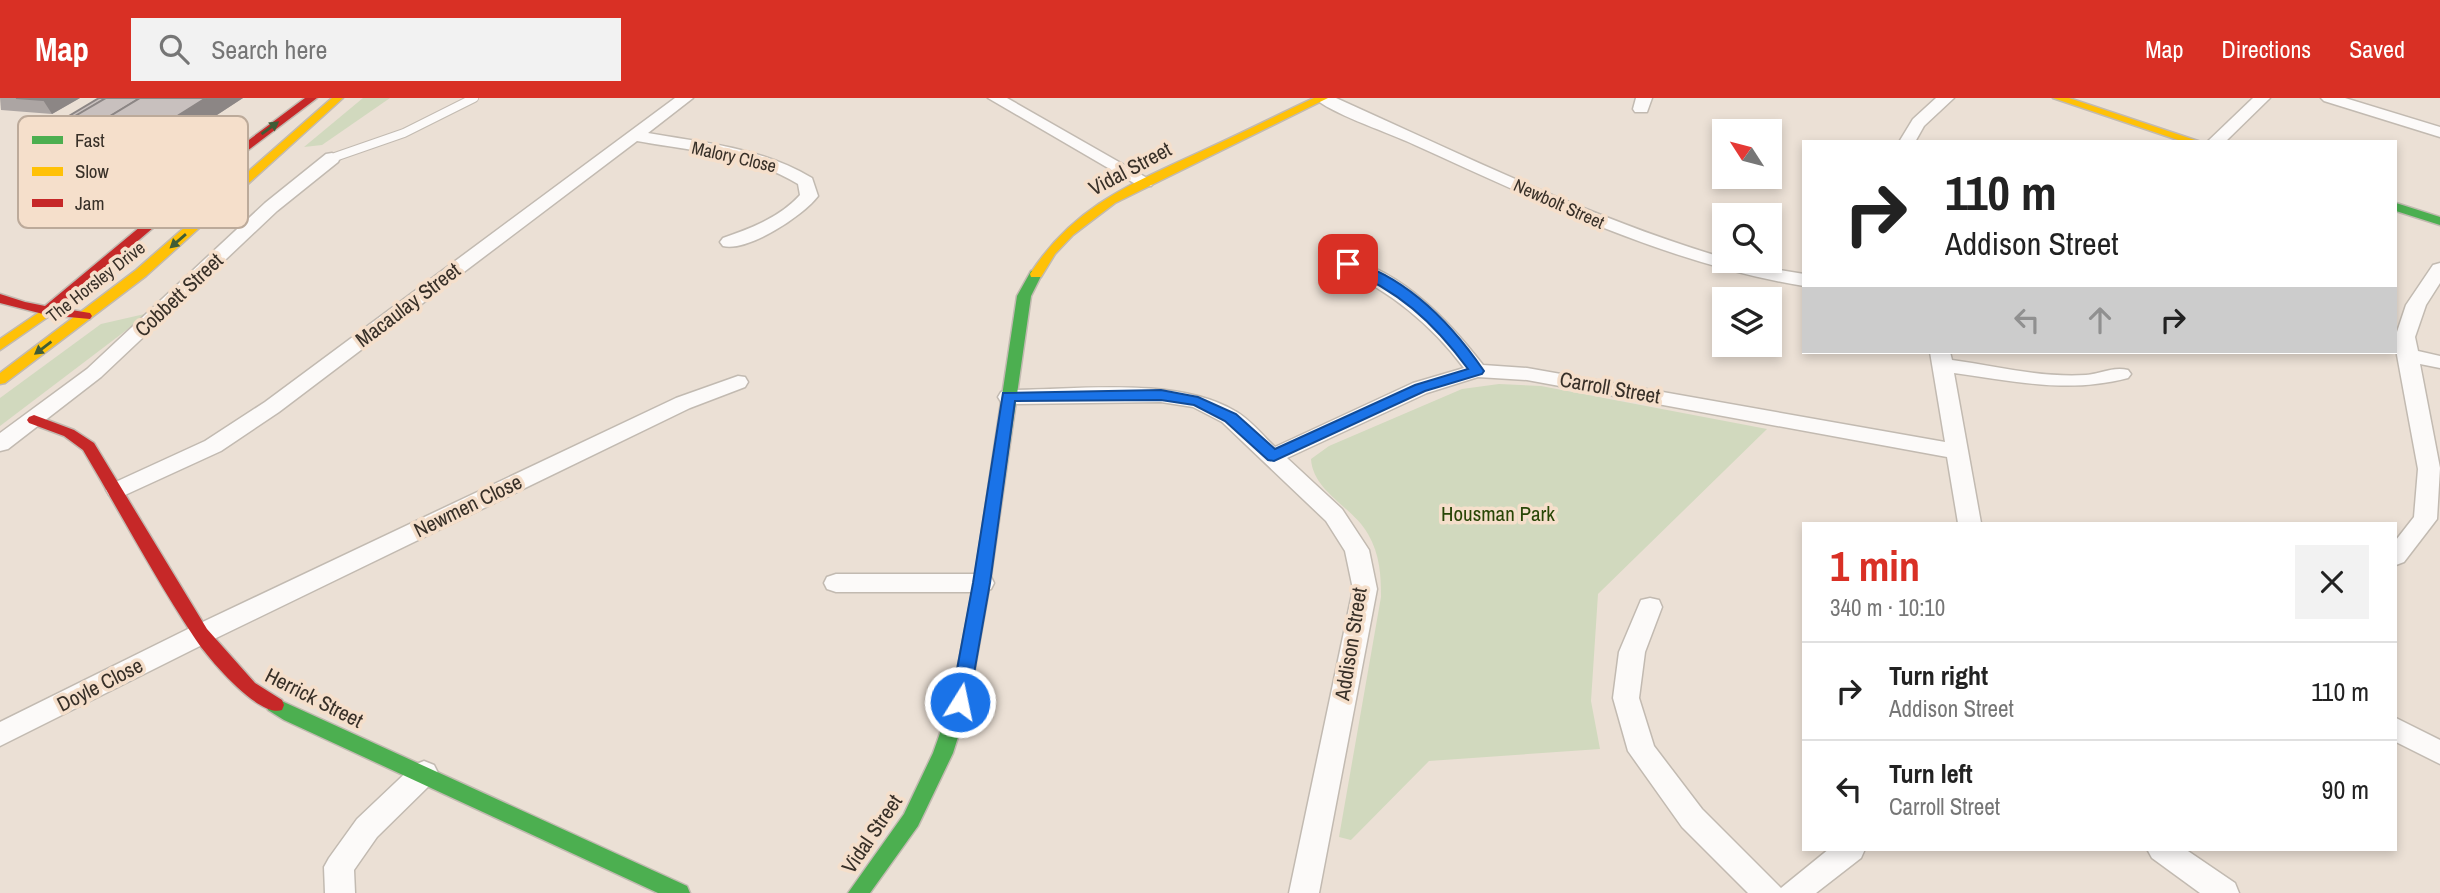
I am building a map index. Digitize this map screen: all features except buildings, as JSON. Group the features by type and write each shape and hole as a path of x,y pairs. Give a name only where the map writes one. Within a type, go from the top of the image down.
{"street":[{"name":"The Horsley Drive","path":"248,146 312,98"},
{"name":"The Horsley Drive","path":"248,178 338,98"},
{"name":"Macaulay Street","path":"117,490 213,446 272,407 685,98"},
{"path":"996,98 1145,182"},
{"name":"Vidal Street","path":"858,893 911,820 943,753 960,702 982,583 1024,296 1039,268 1062,239 1098,208 1145,182 1323,98"},
{"name":"Newbolt Street","path":"1323,98 1596,222 1679,253 1766,275 1802,280"},
{"path":"1908,140 1910,132 1923,117 1945,98"},
{"path":"2059,98 2190,140"},
{"path":"2217,140 2262,98"},
{"path":"2329,98 2440,132"},
{"name":"Malory Close","path":"634,136 768,161 790,170 806,182 809,196 797,211 772,226 729,242"},
{"name":"Cobbett Street","path":"0,444 34,421 94,373 271,207 332,159"},
{"path":"2397,207 2440,221"},
{"name":"The Horsley Drive","path":"0,346 47,311 146,228"},
{"name":"The Horsley Drive","path":"0,380 141,273 192,228"},
{"path":"1348,264 1384,280 1413,300 1457,343 1477,371"},
{"path":"2397,555 2433,522 2429,469 2405,337 2416,305 2440,269"},
{"path":"0,298 16,305 85,316"},
{"path":"2407,355 2440,362"},
{"path":"1970,522 1941,358 2043,379 2086,381 2121,374"},
{"name":"Carroll Street","path":"1274,456 1420,388 1477,371 1527,374 1959,452"},
{"name":"Newmen Close","path":"201,634 683,403 738,382"},
{"name":"Addison Street","path":"1008,397 1161,395 1198,401 1230,417 1274,456 1334,515 1357,550 1365,589 1304,893"},
{"name":"Herrick Street","path":"34,421 69,433 89,447 201,634 248,688 291,715 680,893"},
{"path":"836,583 982,583"},
{"path":"1650,607 1632,652 1626,698 1642,751 1692,818 1768,893"},
{"name":"Doyle Close","path":"0,735 201,634"},
{"path":"2397,730 2440,753"},
{"path":"340,893 340,867 367,828 424,774"},
{"path":"1793,893 1848,851"},
{"path":"2165,851 2224,893"}],"lane":[{"name":"Cobbett Street","path":"332,159 404,133 474,98"}],"green space":[{"path":"363,98 390,98 322,145 304,147"},
{"path":"149,313 0,426 0,398 101,324"},
{"name":"Housman Park","path":"1499,384 1541,386 1767,429 1598,594 1591,701 1600,749 1429,761 1351,840 1339,837 1381,597 1381,581 1377,557 1368,534 1319,481 1313,471 1311,459 1329,446 1462,389"}],"traffic: fast":[{"path":"2397,207 2440,221"},
{"path":"858,893 911,820 943,753 960,702 982,583 1024,296 1036,274"},
{"path":"275,705 291,715 680,893"}],"traffic: slow":[{"path":"248,178 338,98"},
{"path":"1036,274 1068,232 1111,200 1323,98"},
{"path":"2058,98 2190,140"},
{"path":"85,316 141,273 192,228"},
{"path":"0,346 47,311"},
{"path":"0,380 85,316"}],"traffic: jam":[{"path":"248,146 312,98"},
{"path":"47,311 146,228"},
{"path":"0,298 22,306 85,316"},
{"path":"34,420 69,433 89,447 201,634 249,688 275,705"}],"route":[{"path":"960,702 982,583 1008,397 1161,395 1198,401 1230,417 1274,456 1420,388 1477,371 1457,343 1413,300 1384,280 1348,264"}]}
